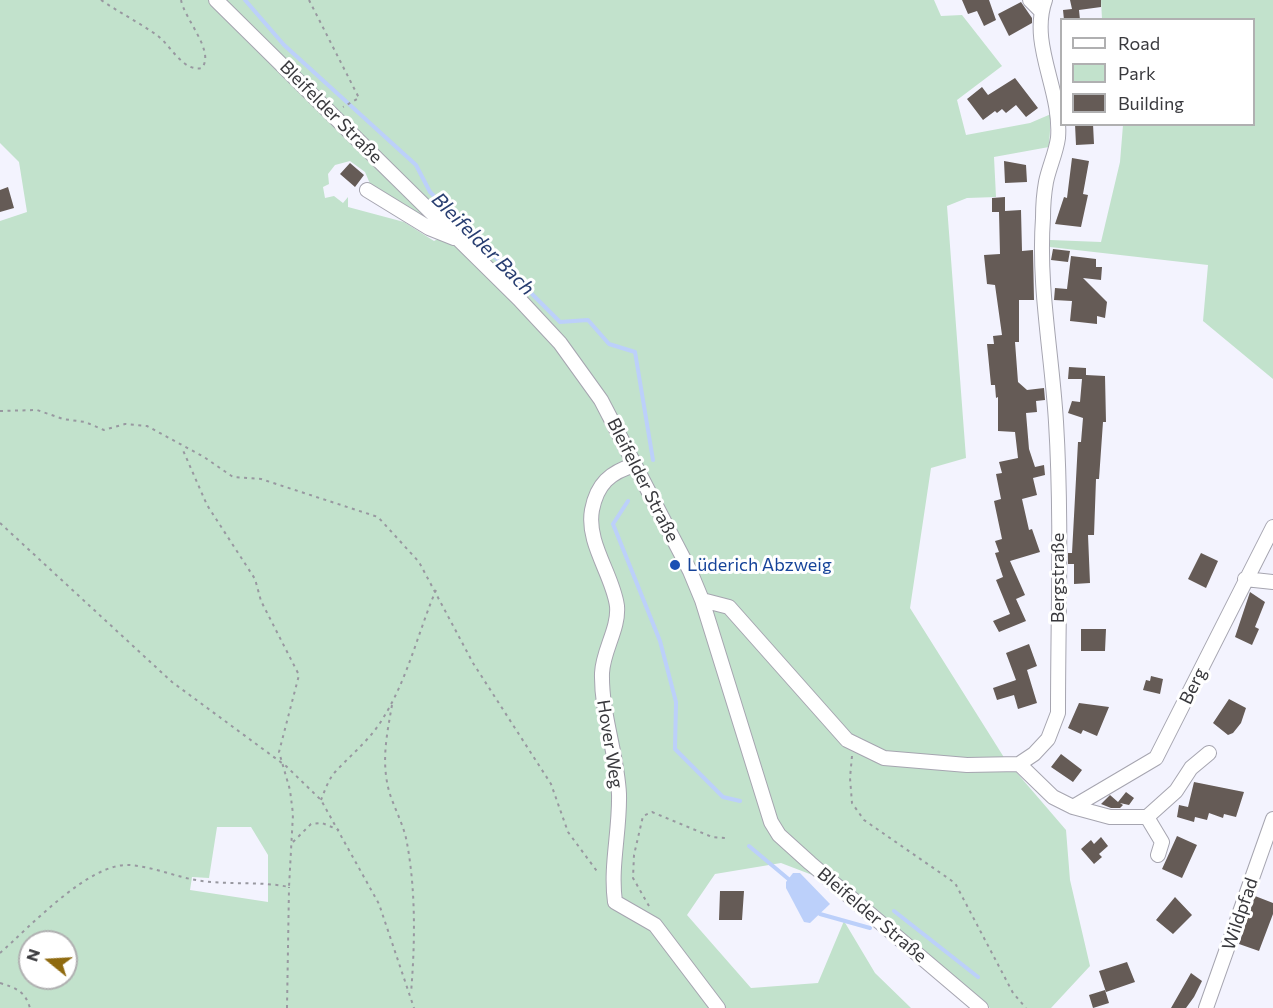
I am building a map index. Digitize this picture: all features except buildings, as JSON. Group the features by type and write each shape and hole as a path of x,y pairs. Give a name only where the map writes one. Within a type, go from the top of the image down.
{"street":[{"name":"Bleifelder Straße","path":"216,0 461,241 560,344 601,400 702,600 771,822 779,835 981,1008"},
{"path":"1030,0 1043,6"},
{"name":"Bergstraße","path":"1019,764 1034,754 1048,739 1058,713 1056,422 1043,287 1042,219 1046,183 1058,139 1057,101 1044,56 1040,31 1043,6"},
{"path":"367,190 429,228 461,241"},
{"name":"Hover Weg","path":"635,465 616,470 599,486 592,513 595,542 610,580 617,608 603,665 602,695 614,750 619,792 616,855 612,877 615,902 655,925 718,1008"},
{"name":"Berg","path":"1073,807 1156,758 1273,527"},
{"path":"1245,579 1273,582"},
{"path":"702,600 729,607 847,740 884,758 919,762 1019,764 1053,797 1073,807 1110,817 1146,817 1176,791 1191,768 1209,753"},
{"path":"1146,817 1162,842 1158,855"},
{"name":"Wildpfad","path":"1206,1008 1273,819"}],"path":[{"path":"101,0 158,36 186,66 195,69 202,68 207,62 206,49 189,22 181,0"},
{"path":"309,0 359,98 333,115"},
{"path":"0,411 37,410 63,419 85,422 104,430 125,424 147,426 204,457 233,477 261,479 378,517 419,562 473,663 550,784 568,832 605,883"},
{"path":"182,446 207,505 255,579 261,601 299,675 279,752 280,762 290,790 293,842 289,887 287,1008"},
{"path":"0,523 172,682 307,783 340,830 379,904 414,1008"},
{"path":"321,800 334,772 379,725 392,705 408,673 420,630 436,590"},
{"path":"392,705 384,751 389,789 406,841 413,896 414,958 410,996"},
{"path":"856,745 850,778 852,802 864,820 955,883 987,939 1013,993 1026,1008"},
{"path":"649,907 633,878 634,855 644,816 652,812 712,837 726,838"},
{"path":"293,842 311,824 322,823 340,830"},
{"path":"0,953 52,905 113,867 140,867 219,884 264,882 289,887"},
{"path":"0,983 20,990 27,996 30,1008"}],"green space":[{"path":"0,0 934,0 941,16 962,15 1002,66 957,100 966,135 1030,123 1051,114 1049,147 994,157 996,197 967,198 947,206 966,458 931,468 910,608 1005,759 1066,830 1070,880 1090,966 1051,1008 990,1008 841,886 781,863 715,874 687,915 751,988 818,983 844,921 875,973 911,1008 0,1008 0,221 27,212 19,162 0,143","holes":["350,161 365,172 371,186 444,236 434,241 404,222 348,207 348,197 343,203 334,196 325,198 323,187 329,184 328,174 335,165","217,827 251,827 268,855 268,902 190,890 192,877 209,878"]},
{"path":"1101,0 1273,0 1273,379 1203,321 1208,265 1050,247 1050,240 1101,242 1120,162 1123,126 1255,126 1255,18 1102,18"}],"water":[{"path":"793,873 800,873 830,904 810,923 804,922 786,888 786,882"}],"waterway":[{"name":"Bleifelder Bach","path":"245,0 284,45 416,165 430,192 560,322 588,320 609,344 635,352 653,460"},
{"name":"Bleifelder Bach","path":"628,501 613,524 660,641 676,702 675,749 723,797 740,801"},
{"name":"Bleifelder Bach","path":"749,846 792,882"},
{"name":"Bleifelder Bach","path":"816,910 820,914 870,928"},
{"name":"Bleifelder Bach","path":"894,911 978,977"}],"place":[{"name":"Lüderich Abzweig","path":"675,565"}]}
